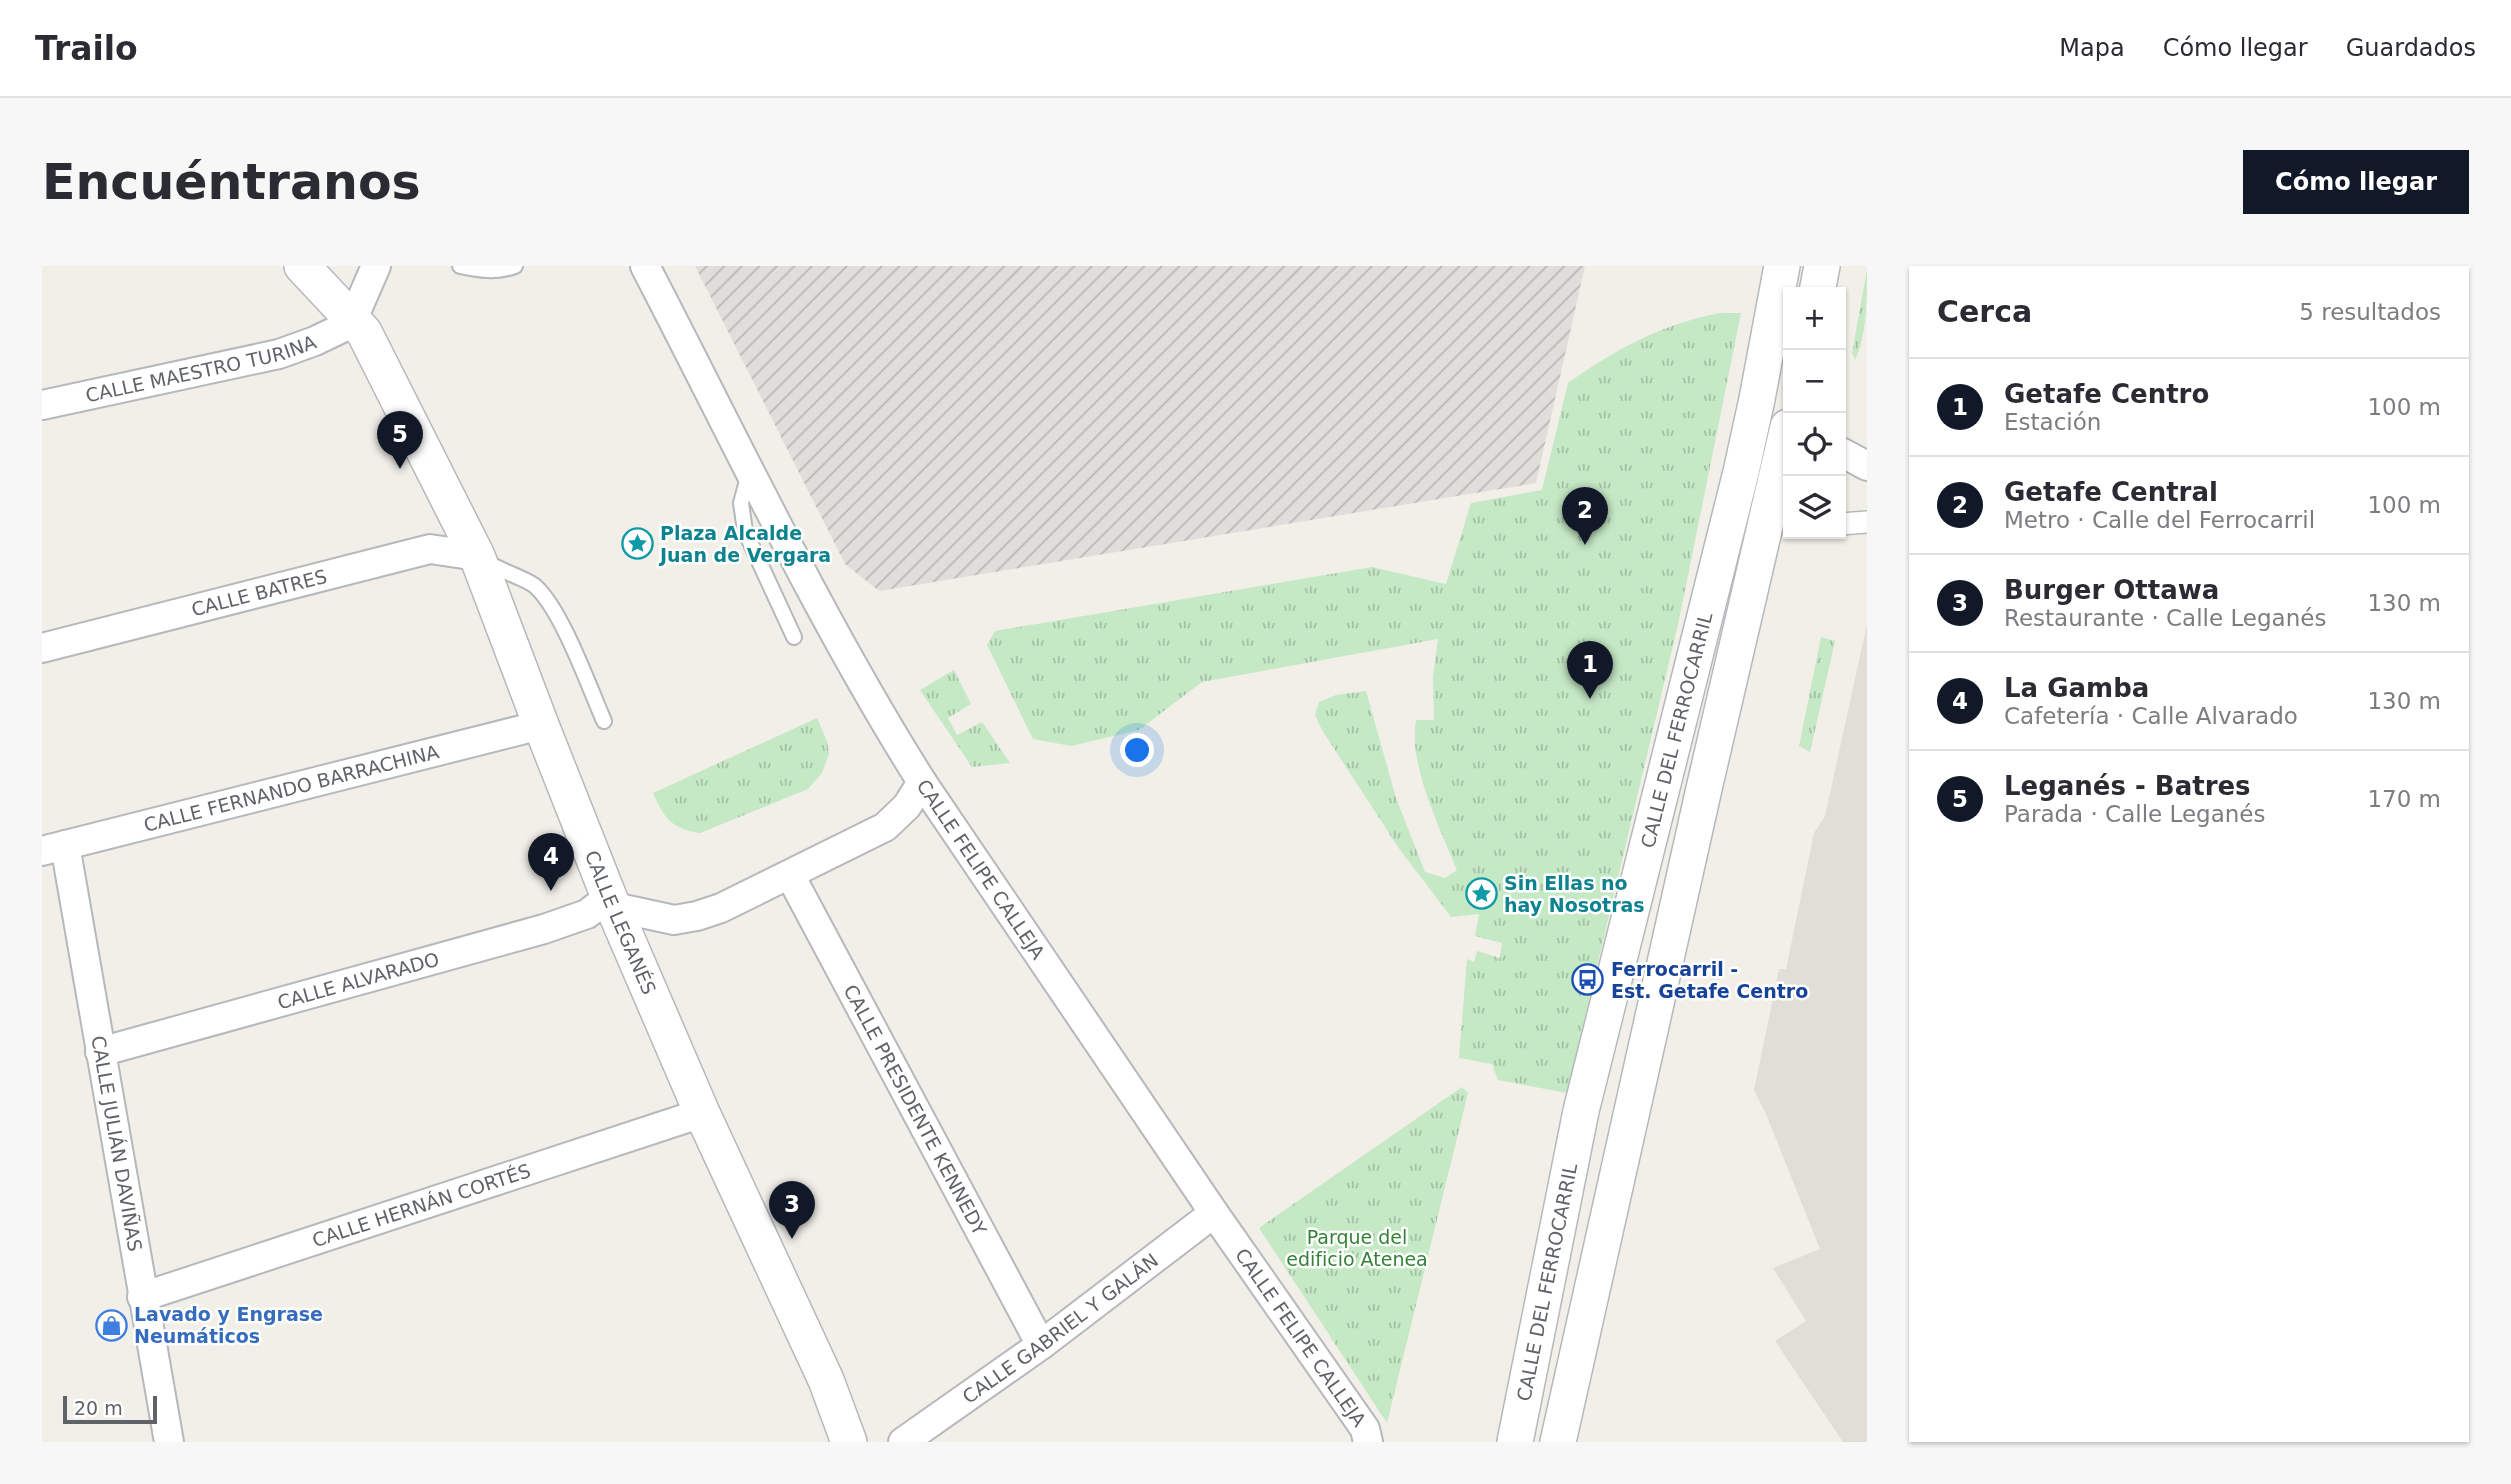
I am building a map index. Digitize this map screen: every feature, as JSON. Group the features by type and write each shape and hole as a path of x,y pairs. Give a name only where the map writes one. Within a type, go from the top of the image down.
{"street":[{"name":"CALLE LEGANÉS","path":"302,266 364,332 477,556 612,902 702,1113 826,1380 849,1442"},
{"path":"353,319 376,266"},
{"name":"CALLE FELIPE CALLEJA","path":"645,266 834,635 879,714 922,782 1214,1213 1365,1429 1368,1442"},
{"name":"CALLE DEL FERROCARRIL","path":"1515,1442 1581,1111 1741,471 1782,266"},
{"path":"1818,287 1822,266"},
{"name":"CALLE MAESTRO TURINA","path":"42,405 279,354 315,341 342,328 353,319"},
{"name":"CALLE DEL FERROCARRIL","path":"1559,1442 1703,793 1783,449"},
{"path":"1846,524 1867,522"},
{"name":"CALLE BATRES","path":"42,648 430,549 477,556"},
{"name":"CALLE FERNANDO BARRACHINA","path":"53,848 541,725"},
{"path":"612,902 674,920 721,908 885,827 907,806 922,782"},
{"name":"CALLE JULIÁN DAVIÑAS","path":"53,848 100,1052 169,1442"},
{"name":"CALLE PRESIDENTE KENNEDY","path":"790,875 1041,1345"},
{"name":"CALLE ALVARADO","path":"100,1052 544,929 612,902"},
{"name":"CALLE HERNÁN CORTÉS","path":"142,1297 702,1113"},
{"name":"CALLE GABRIEL Y GALÁN","path":"903,1442 1041,1345 1214,1213"}],"lane":[{"path":"460,266 501,270 514,266"},
{"path":"750,470 741,503 745,531 794,637"},
{"path":"477,556 499,571 534,585 555,612 604,721"}],"shaded area":[{"path":"695,266 1585,266 1536,483 879,591 845,564"},
{"path":"1867,624 1867,1442 1843,1442 1775,1341 1806,1321 1773,1268 1820,1249 1754,1090 1779,969 1786,969 1814,833 1825,816"}],"green space":[{"path":"1867,270 1864,328 1855,360 1852,353"},
{"path":"1720,313 1741,313 1679,620 1567,1093 1498,1080 1492,1064 1459,1058 1467,959 1474,962 1477,951 1500,958 1502,943 1475,936 1479,914 1451,917 1398,847 1315,715 1319,702 1336,695 1366,691 1396,798 1425,872 1445,878 1457,870 1427,796 1415,738 1416,720 1434,720 1433,677 1438,639 1202,682 1139,730 1071,746 1033,739 987,645 995,631 1372,567 1446,584 1471,503 1542,490 1568,383 1640,339 1679,324"},
{"path":"1821,637 1835,641 1810,752 1799,746"},
{"path":"954,670 971,704 948,718 957,735 982,722 1010,763 972,767 920,690"},
{"path":"817,718 827,741 829,754 822,773 808,789 700,833 682,829 665,816 653,793"},
{"name":"Parque del edificio Atenea","path":"1462,1087 1468,1093 1387,1423 1259,1228"}],"place":[{"name":"Leganés - Batres","path":"400,469"},
{"name":"Plaza Alcalde Juan de Vergara","path":"637,544"},
{"name":"Getafe Central","path":"1585,545"},
{"name":"Getafe Centro","path":"1590,699"},
{"name":"La Gamba","path":"551,891"},
{"name":"Sin Ellas no hay Nosotras","path":"1481,894"},
{"name":"Ferrocarril - Est. Getafe Centro","path":"1588,980"},
{"name":"Burger Ottawa","path":"792,1239"},
{"name":"Lavado y Engrase Neumáticos","path":"111,1325"}]}
